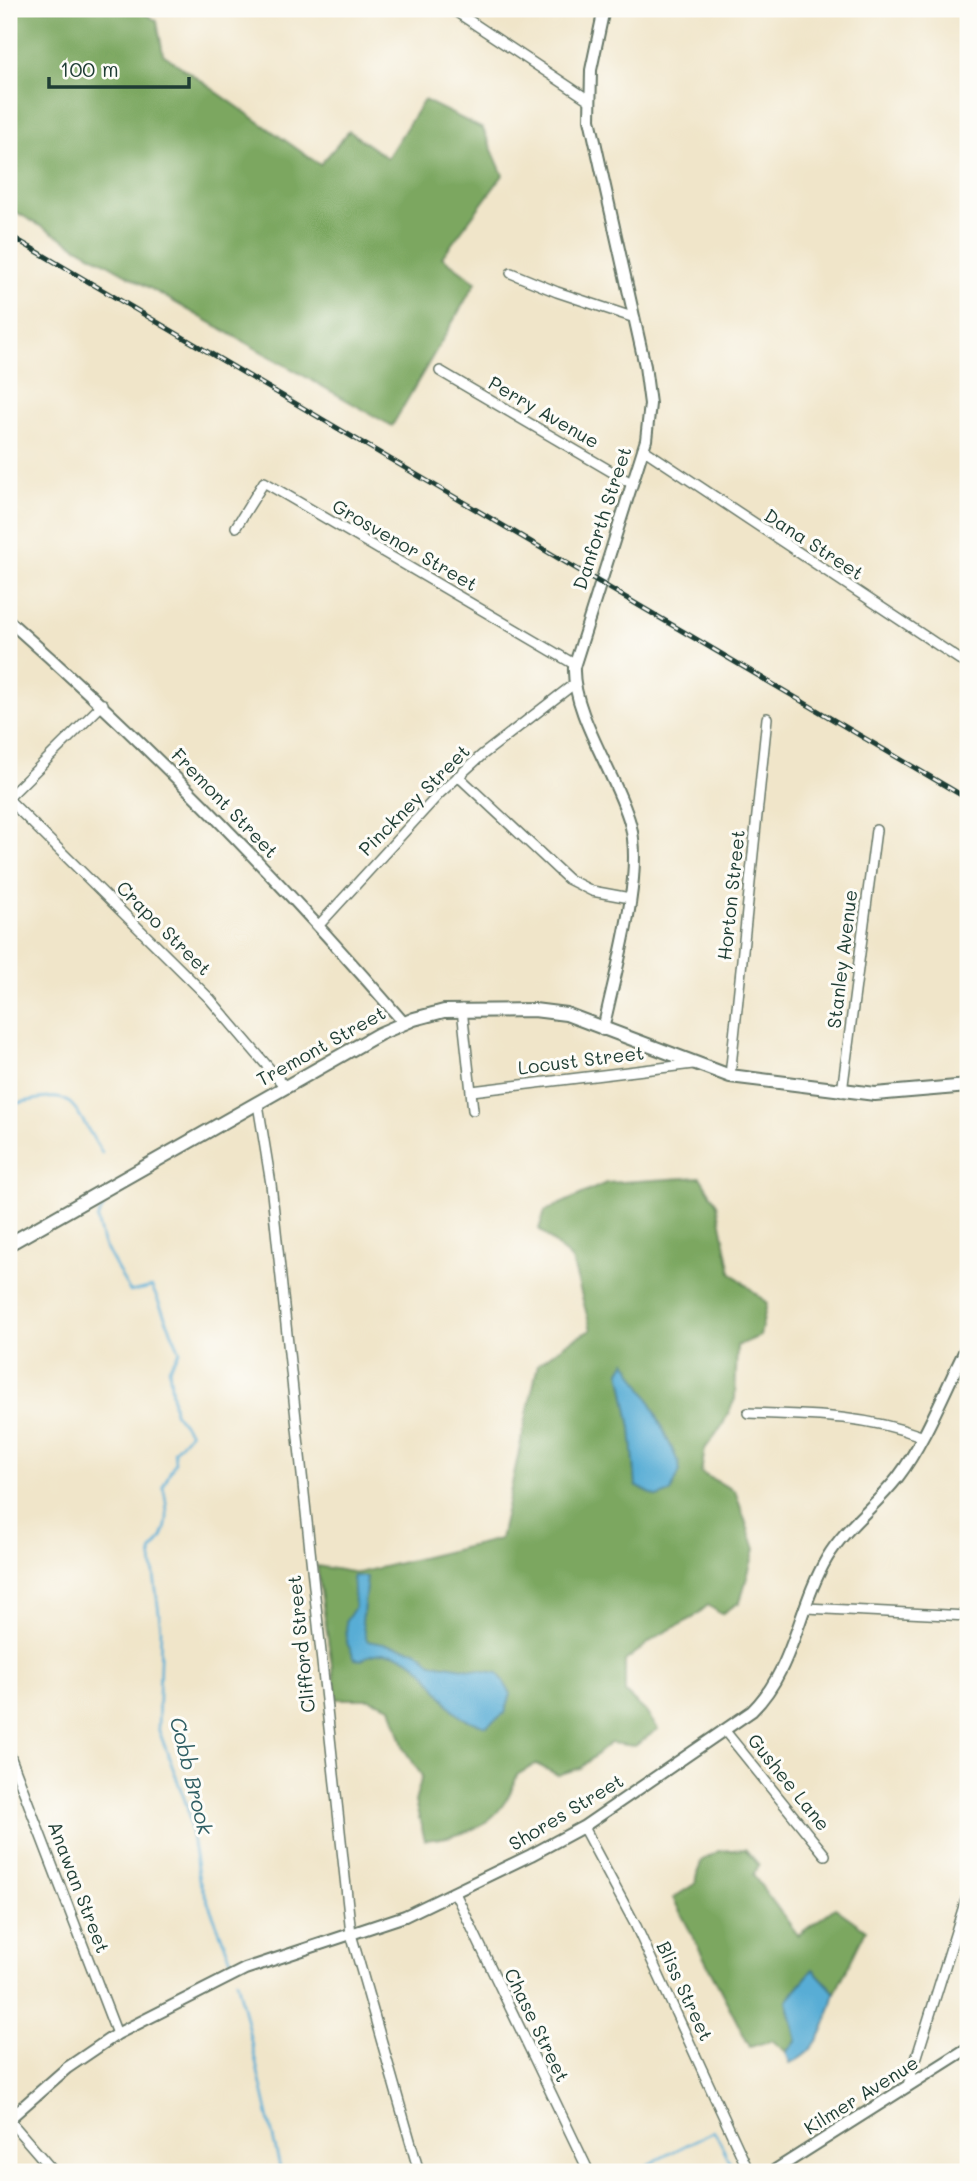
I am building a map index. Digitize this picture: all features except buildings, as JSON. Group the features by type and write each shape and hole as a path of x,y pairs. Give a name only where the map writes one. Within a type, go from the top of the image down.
{"main road":[{"name":"Tremont Street","path":"9,1244 404,1023 461,1009 550,1011 730,1076 842,1092 891,1094 968,1086"}],"street":[{"path":"452,9 589,100"},
{"name":"Danforth Street","path":"603,1030 629,898 634,854 630,823 574,684 575,664 643,449 650,404 635,318 593,137 589,100 593,56 604,9"},
{"path":"511,273 557,292 635,318"},
{"name":"Perry Avenue","path":"440,371 631,483"},
{"name":"Dana Street","path":"643,449 968,665"},
{"name":"Grosvenor Street","path":"236,527 264,482 575,664"},
{"name":"Fremont Street","path":"9,621 103,704 320,925 404,1023"},
{"name":"Pinckney Street","path":"320,925 416,818 458,776 574,684"},
{"name":"Crapo Street","path":"103,704 9,798 210,999 286,1088"},
{"name":"Horton Street","path":"730,1076 767,718"},
{"path":"458,776 568,879 592,891 629,898"},
{"name":"Stanley Avenue","path":"842,1092 876,830"},
{"path":"461,1009 473,1110"},
{"name":"Locust Street","path":"472,1091 694,1063"},
{"name":"Clifford Street","path":"258,1104 271,1184 351,1934 419,2172"},
{"name":"Shores Street","path":"9,2120 75,2061 117,2034 245,1969 351,1934 455,1893 583,1827 751,1711 771,1688 833,1548 897,1478 965,1359 968,1344"},
{"path":"748,1413 847,1417 921,1436"},
{"path":"806,1608 968,1616"},
{"name":"Gushee Lane","path":"725,1731 825,1855"},
{"name":"Anawan Street","path":"9,1753 117,2034"},
{"name":"Bliss Street","path":"583,1827 631,1916 749,2172"},
{"name":"Chase Street","path":"455,1893 589,2172"},
{"path":"908,2084 968,1893"},
{"name":"Kilmer Avenue","path":"772,2172 968,2048"},
{"path":"9,2120 54,2172"}],"green space":[{"path":"9,9 137,9 157,21 163,54 320,165 349,131 387,158 424,100 483,129 503,175 442,257 476,282 392,426 9,208"},
{"path":"700,1177 717,1204 731,1272 767,1303 760,1336 737,1346 735,1399 722,1426 705,1449 701,1473 735,1491 755,1549 740,1602 721,1614 708,1605 693,1618 659,1635 625,1661 625,1693 645,1711 658,1729 635,1746 610,1743 580,1768 558,1775 536,1764 517,1775 503,1804 483,1824 457,1835 425,1840 415,1802 422,1776 404,1749 391,1707 369,1699 337,1699 317,1566 358,1573 500,1539 538,1364 568,1342 591,1330 572,1260 539,1229 545,1211 606,1183"},
{"path":"745,1849 759,1865 753,1875 798,1935 835,1908 866,1930 835,1993 813,1969 787,2000 797,2041 786,2052 772,2040 750,2047 673,1898 696,1883 701,1861 719,1851"}],"water":[{"path":"626,1361 649,1399 679,1464 680,1471 671,1492 657,1497 636,1486 631,1428 620,1371"},
{"path":"353,1576 367,1577 362,1623 367,1641 416,1650 432,1663 498,1673 511,1694 505,1713 486,1726 469,1721 451,1708 424,1671 405,1658 381,1653 362,1660 355,1659 347,1643 346,1621 355,1607"},
{"path":"813,1969 835,1993 825,2025 815,2044 808,2052 790,2063 786,2052 797,2041 787,2000"}],"waterway":[{"name":"Cobb Brook","path":"9,1105 48,1098 59,1098 68,1102 75,1108 102,1153"},
{"name":"Cobb Brook","path":"109,1198 97,1219 103,1243 130,1292 152,1287 180,1351 169,1368 174,1412 190,1433 174,1451 175,1462 163,1486 167,1521 162,1537 151,1552 161,1629 158,1728 187,1806 199,1880 232,1962"},
{"name":"Cobb Brook","path":"237,1980 281,2172"},
{"name":"Cobb Brook","path":"633,2172 714,2131 735,2172"}],"railway":[{"path":"9,235 968,799"}]}
